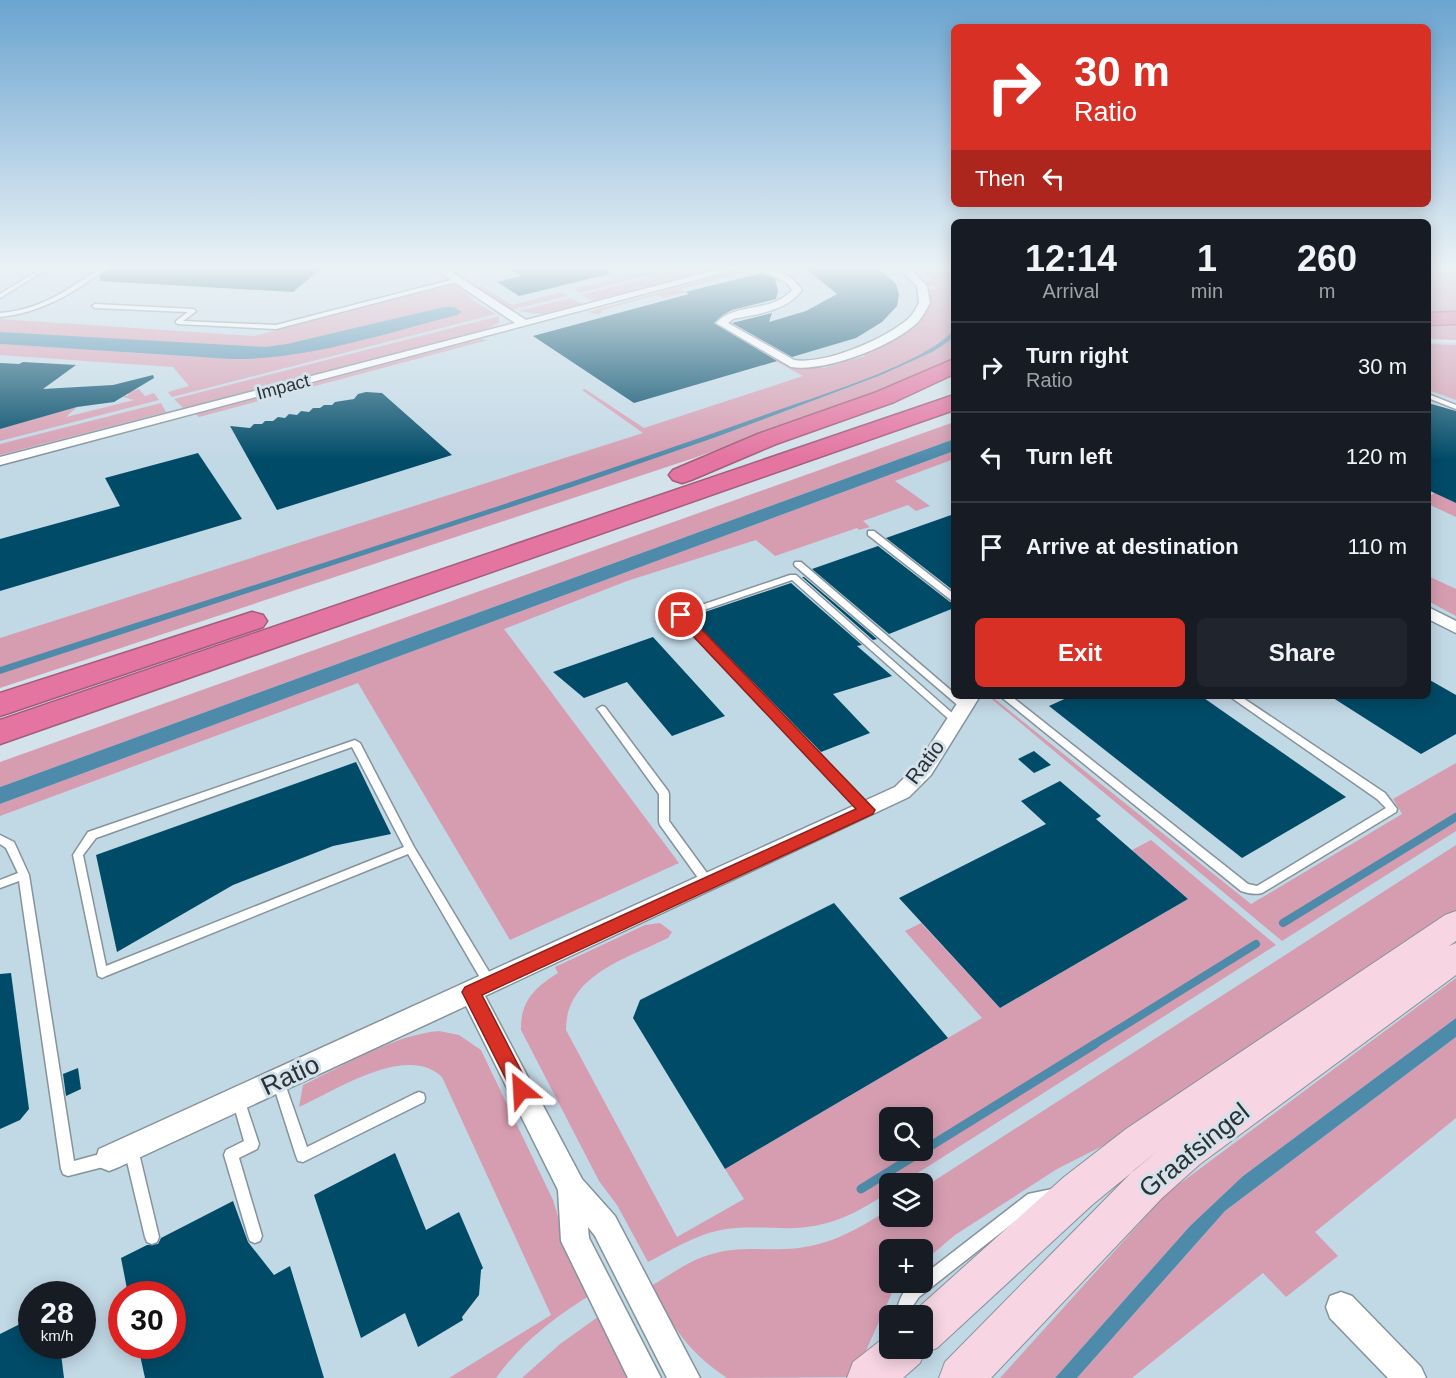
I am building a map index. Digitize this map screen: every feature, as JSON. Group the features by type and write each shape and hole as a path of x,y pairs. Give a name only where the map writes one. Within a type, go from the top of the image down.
{"highway":[{"path":"647,489 765,440 893,394 951,366"},
{"path":"0,705 951,387"},
{"path":"0,732 951,403"},
{"path":"758,470 951,412"}],"street":[{"name":"Impact","path":"0,461 497,331"},
{"path":"737,331 791,363 802,365 885,340 898,331"},
{"path":"1431,614 1456,628"},
{"name":"Ratio","path":"120,1153 902,792 924,770 963,707"},
{"name":"Graafsingel","path":"933,1322 1078,1191 1139,1142 1456,924"},
{"name":"Graafsingel","path":"961,1378 1148,1184 1187,1150 1456,957"},
{"path":"481,988 572,1189 605,1226 684,1378"},
{"path":"572,1189 575,1241 645,1378"},
{"path":"1341,1307 1410,1378"}],"lane":[{"path":"1431,397 1456,407"},
{"path":"871,533 951,596"},
{"path":"798,564 951,697"},
{"path":"867,810 681,615 793,577 951,698"},
{"path":"1009,699 1245,888 1258,891 1392,809 1381,796 1238,699"},
{"path":"602,709 664,794 664,822 708,883"},
{"path":"410,849 102,973 78,855 92,835 355,743 410,849 481,988"},
{"path":"0,839 9,845 24,875 68,1170 120,1153 152,1237"},
{"path":"0,884 24,875"},
{"path":"278,1081 303,1156 419,1098"},
{"path":"238,1099 252,1144 231,1155 255,1236"},
{"name":"Graafsingel","path":"906,1305 914,1292 1033,1199 1078,1191"}],"shaded area":[{"path":"0,331 951,331 951,334 0,670"},
{"path":"0,331 184,331 254,336 272,331 428,331 172,397 168,392 189,386 173,367 0,355 0,344 199,357 316,350 358,339 257,348 0,334"},
{"path":"439,331 478,331 183,408 174,399"},
{"path":"907,331 951,331 951,359 900,384 694,458 0,688 0,638 643,433 582,390 585,389 644,428 803,376 740,342 744,341 786,364 817,365 824,368 843,362 837,359 847,361 865,356 859,352 896,338"},
{"path":"1431,331 1456,331 1456,340 1431,339"},
{"path":"480,339 488,340 199,417 196,414"},
{"path":"1431,342 1456,343 1456,1378 0,1378 0,794 951,445 951,699 1431,699"},
{"path":"1431,344 1456,345 1456,400 1431,391"},
{"path":"139,389 145,396 154,393 159,400 0,441 0,429 77,407 66,417 134,400 116,395 127,396 129,394 125,393"},
{"path":"161,403 166,412 0,455 0,444"},
{"path":"951,423 951,440 0,787 0,762"},
{"path":"951,452 951,460 895,481 930,506 916,511 908,505 863,521 870,527 859,530 857,528 775,556 756,540 627,581 504,629 679,863 510,940 358,683 0,816 0,804"},
{"path":"1435,493 1456,503 1456,517 1431,505 1431,495"},
{"path":"1431,577 1456,589 1456,616 1431,603"},
{"path":"992,699 995,699 1251,904 1402,814 1393,799 1456,763 1456,831 1282,941"},
{"path":"1151,840 1276,945 918,1173 879,1173 879,1198 856,1212 834,1221 809,1227 749,1227 711,1232 648,1262 617,1205 599,1181 521,1030 521,1020 526,1003 542,984 558,973 555,967 645,925 660,923 672,932 668,938 617,962 587,982 576,995 569,1011 566,1030 677,1237 744,1199 725,1169 982,1018 905,931 921,923 1000,1008 1188,899 1132,850"},
{"path":"1456,845 1456,914 1152,1121 1057,1169 955,1235 933,1254 933,1239 879,1239 879,1293 892,1293 887,1305 879,1305 879,1322 854,1377 727,1378 691,1348 651,1286 707,1255 733,1250 799,1248 827,1242 879,1215 879,1227 933,1227 933,1182"},
{"path":"1456,978 1456,1018 1243,1176 1190,1226 1055,1378 1000,1378 1166,1194"},
{"path":"439,1031 459,1035 481,1050 553,1200 566,1243 592,1294 565,1311 540,1331 516,1353 496,1378 449,1378 551,1315 442,1077 427,1068 410,1065 391,1067 351,1081 299,1107 303,1085 387,1045 405,1038"},
{"path":"1456,1037 1456,1118 1315,1232 1338,1256 1286,1297 1263,1273 1132,1378 1077,1378 1225,1211"},
{"path":"602,1314 632,1378 522,1378 560,1344"}],"water":[{"path":"341,331 394,331 316,351 231,359 0,344 0,332 265,347"},
{"path":"951,332 951,339 934,351 881,375 716,437 572,487 0,674 0,667 483,511 840,389 896,366 941,341"},
{"path":"951,440 951,452 0,804 0,787"},
{"path":"1456,1018 1456,1037 1225,1211 1077,1378 1055,1378 1190,1226 1243,1176"}],"building":[{"path":"550,331 728,331 777,361 634,403 533,336"},
{"path":"747,331 867,331 856,338 792,357"},
{"path":"23,362 76,365 43,389 113,385 153,375 154,378 114,402 77,407 0,429 0,363 19,364"},
{"path":"382,393 452,455 277,510 230,426 250,428 254,424 273,421 278,417 285,418 289,414 297,415 301,411 309,412 313,408 354,399 358,394"},
{"path":"1431,404 1456,411 1456,503 1431,491"},
{"path":"198,453 242,519 0,591 0,539 120,506 105,478"},
{"path":"951,515 951,589 886,538"},
{"path":"878,546 951,602 951,609 889,634 812,569"},
{"path":"802,577 804,577 877,639 873,640"},
{"path":"791,583 862,645 857,646 892,676 833,694 870,733 821,752 690,617"},
{"path":"653,637 725,716 672,736 627,682 584,698 553,672"},
{"path":"1431,681 1456,695 1456,734 1421,754 1335,699 1431,699"},
{"path":"1064,699 1205,699 1346,797 1242,858 1049,706"},
{"path":"1034,751 1051,765 1034,773 1018,759"},
{"path":"356,762 391,834 333,846 233,885 117,952 96,855"},
{"path":"1060,781 1101,816 1096,819 1188,899 1000,1008 899,898 1046,824 1021,801"},
{"path":"834,903 948,1038 725,1169 633,1018 640,1000"},
{"path":"11,973 29,1109 20,1120 0,1129 0,974"},
{"path":"78,1068 81,1089 66,1096 63,1074"},
{"path":"395,1153 426,1230 459,1212 483,1268 479,1295 462,1317 463,1320 418,1347 405,1313 361,1338 314,1195"},
{"path":"233,1201 248,1242 274,1275 290,1266 324,1378 145,1378 141,1359 186,1359 186,1281 125,1281 121,1258 147,1245 158,1244 161,1238"},
{"path":"18,1325 18,1359 62,1359 64,1378 0,1378 0,1334"}],"waterway":[{"path":"1283,923 1456,817"},
{"path":"1093,1045 1256,944"},
{"path":"861,1189 1095,1044"}],"route":[{"path":"521,1090 471,992 867,810 681,615"}]}
